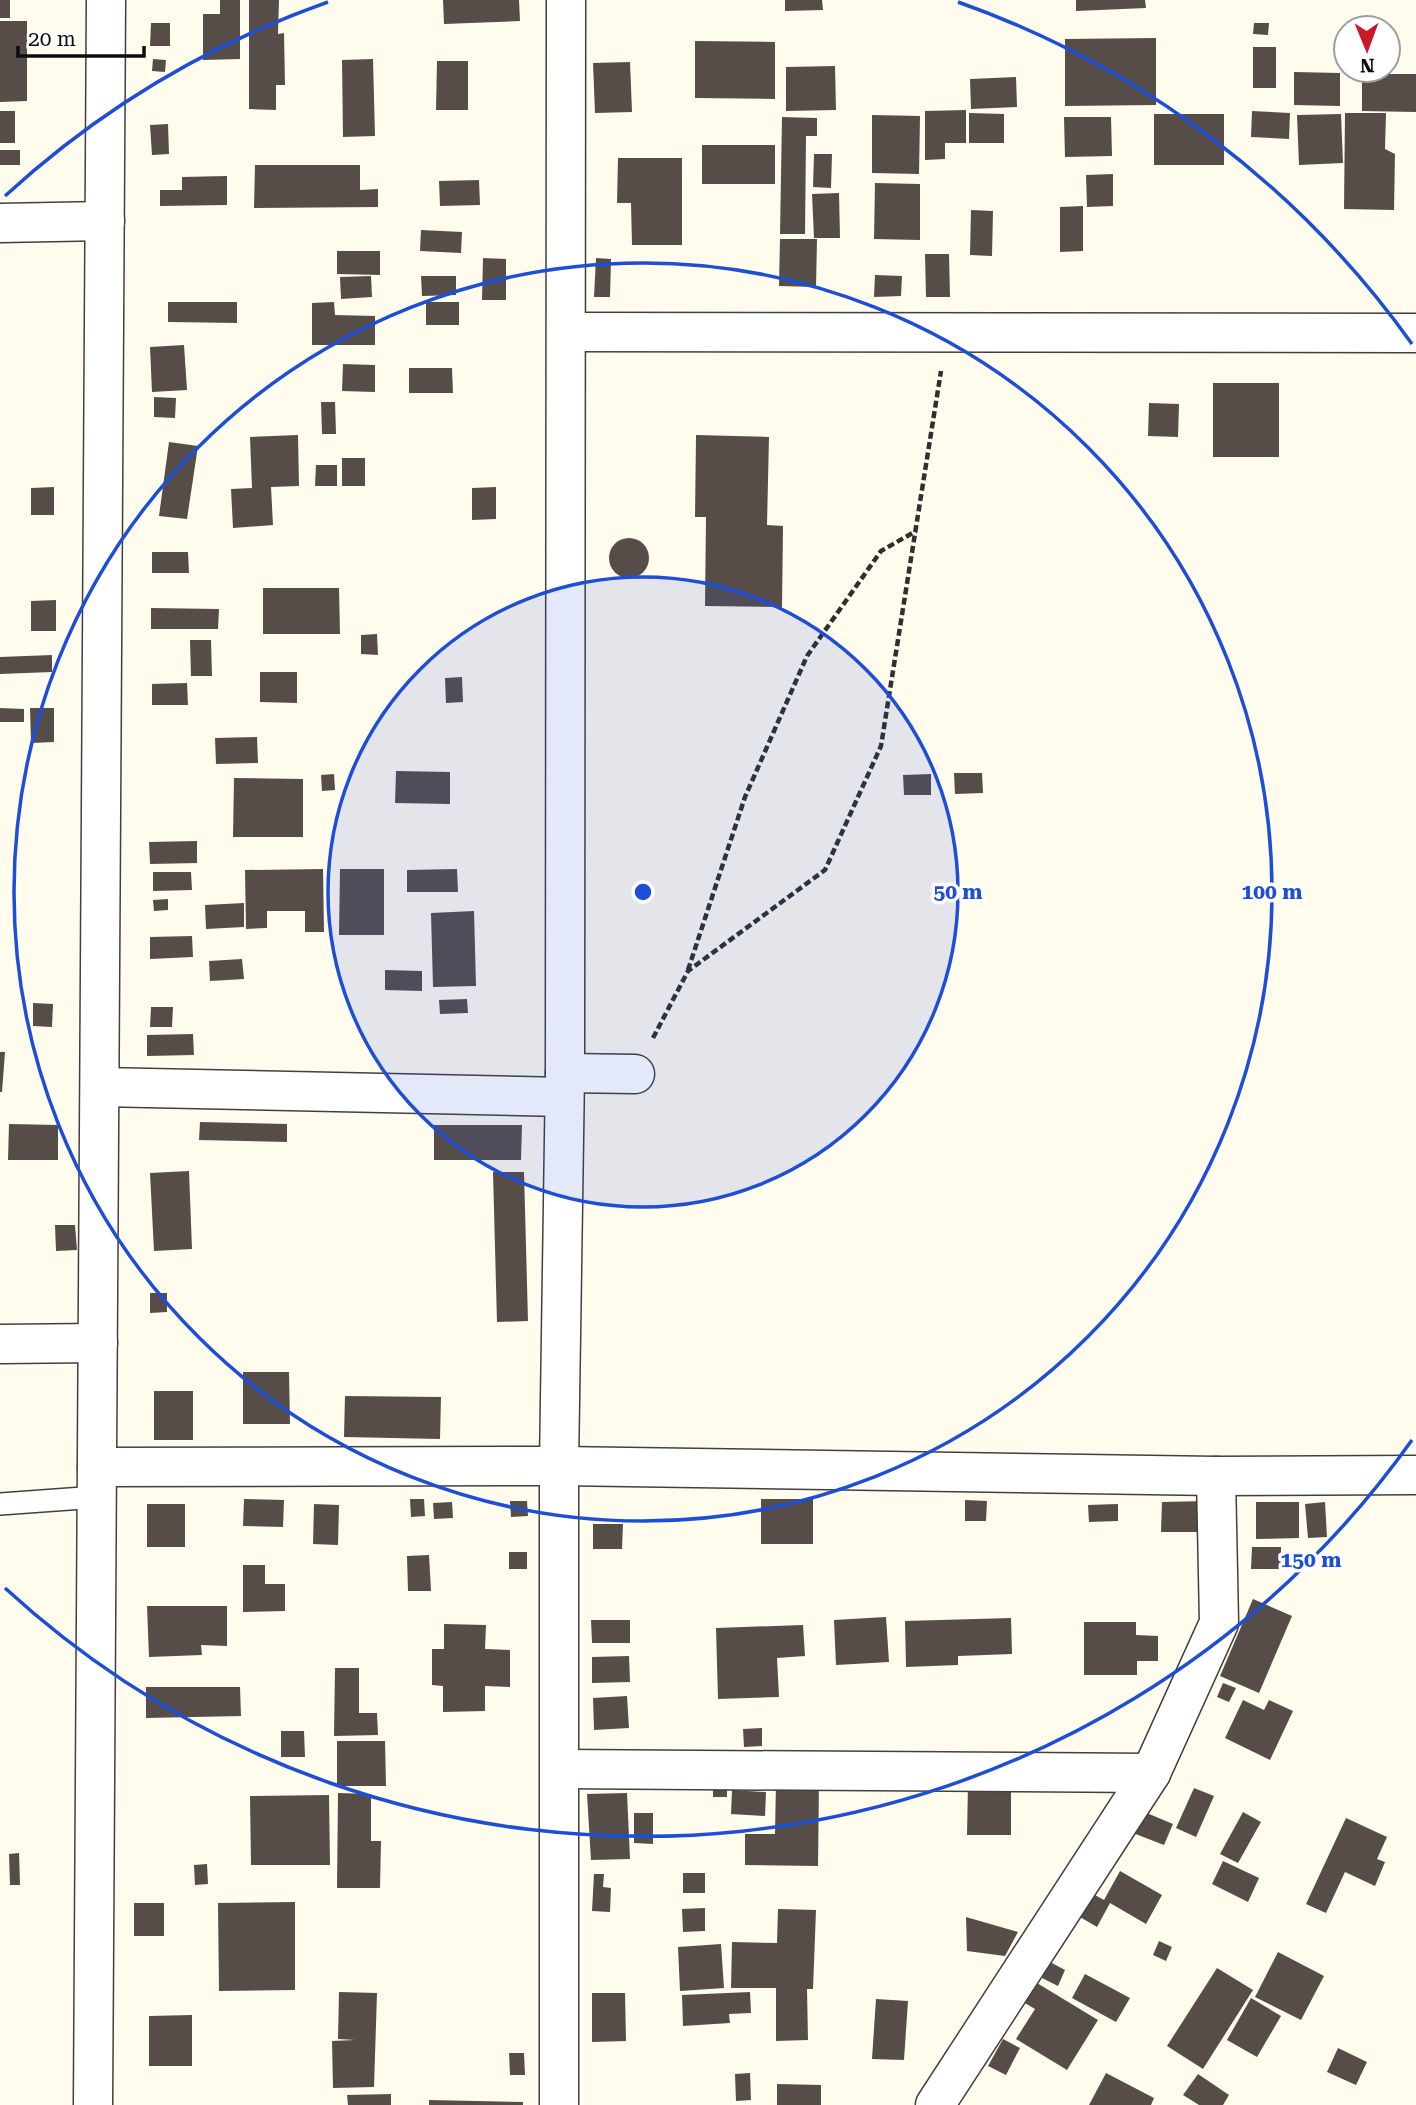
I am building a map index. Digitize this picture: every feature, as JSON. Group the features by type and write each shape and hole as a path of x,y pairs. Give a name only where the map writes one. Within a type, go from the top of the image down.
{"street":[{"path":"93,2105 106,0"},
{"path":"559,2105 559,1466 565,1085 566,0"},
{"path":"0,223 105,221"},
{"path":"567,332 1416,333"},
{"path":"100,1087 565,1085 635,1074"},
{"path":"0,1344 98,1343"},
{"path":"97,1482 559,1466 1216,1476 1416,1475"},
{"path":"936,2105 1151,1773 1219,1623 1216,1476"},
{"path":"561,1769 1151,1773"}],"lane":[{"path":"0,1503 97,1482"}],"path":[{"path":"688,971 825,870 881,746 942,367"},
{"path":"635,1074 688,971 746,797 807,656 881,551 916,531"}],"building":[{"path":"0,0 10,0 10,18 0,18"},
{"path":"220,0 240,0 240,59 203,60 203,14 220,14"},
{"path":"249,0 279,0 278,34 284,33 285,85 276,85 276,110 249,109"},
{"path":"443,0 519,0 520,21 444,24"},
{"path":"785,0 822,0 823,10 785,11"},
{"path":"1076,0 1145,0 1146,8 1076,11"},
{"path":"0,21 27,21 27,101 0,102"},
{"path":"151,23 170,23 170,46 150,46"},
{"path":"1254,23 1269,23 1268,35 1253,34"},
{"path":"1156,38 1156,105 1065,106 1065,39"},
{"path":"695,41 775,42 775,99 695,98"},
{"path":"1253,47 1276,47 1276,88 1253,88"},
{"path":"153,59 166,60 165,72 152,71"},
{"path":"373,59 375,136 343,137 342,60"},
{"path":"437,61 468,61 468,110 436,110"},
{"path":"630,62 632,112 595,113 593,63"},
{"path":"835,66 836,110 786,111 786,67"},
{"path":"1294,72 1332,73 1332,84 1340,84 1340,106 1294,105"},
{"path":"1402,74 1416,74 1416,112 1362,111 1362,84 1402,84"},
{"path":"1016,77 1017,107 971,109 970,79"},
{"path":"966,110 966,143 945,143 945,159 925,160 925,111"},
{"path":"0,111 15,111 15,143 0,143"},
{"path":"1252,111 1290,113 1289,139 1251,137"},
{"path":"969,113 1004,114 1004,143 969,143"},
{"path":"1345,113 1386,113 1385,149 1395,154 1394,210 1344,209"},
{"path":"1154,114 1224,114 1224,165 1154,165"},
{"path":"1341,114 1343,163 1299,165 1297,115"},
{"path":"872,115 920,116 919,174 872,173"},
{"path":"782,117 817,118 817,136 806,136 805,234 780,234"},
{"path":"1064,117 1111,117 1112,156 1065,157"},
{"path":"168,124 169,154 152,155 150,125"},
{"path":"702,145 775,145 775,184 702,184"},
{"path":"0,150 20,150 20,165 0,165"},
{"path":"814,154 832,154 831,188 813,187"},
{"path":"618,158 682,158 682,245 632,245 631,203 617,203"},
{"path":"255,165 360,165 360,190 378,189 378,207 254,208"},
{"path":"1113,174 1113,206 1087,207 1086,175"},
{"path":"227,176 227,205 160,206 160,190 182,190 182,177"},
{"path":"479,180 480,205 440,206 439,181"},
{"path":"875,183 920,184 920,240 874,239"},
{"path":"839,193 840,238 814,238 812,194"},
{"path":"1083,206 1083,251 1060,252 1060,207"},
{"path":"971,210 993,211 992,256 970,255"},
{"path":"421,230 462,232 461,253 420,251"},
{"path":"780,239 817,239 816,287 779,286"},
{"path":"337,251 380,251 380,275 337,274"},
{"path":"925,254 949,254 950,297 926,297"},
{"path":"483,258 506,259 506,300 482,300"},
{"path":"596,258 611,259 610,297 594,297"},
{"path":"875,275 902,276 901,296 874,297"},
{"path":"371,276 372,297 341,299 340,277"},
{"path":"421,276 456,276 456,295 422,296"},
{"path":"168,302 237,302 237,323 168,322"},
{"path":"334,302 335,315 375,316 375,345 312,345 312,303"},
{"path":"426,302 459,302 459,325 426,325"},
{"path":"184,345 187,390 152,392 150,347"},
{"path":"343,364 375,365 375,392 342,391"},
{"path":"409,368 452,368 453,393 409,393"},
{"path":"1213,383 1279,383 1279,457 1213,457"},
{"path":"154,397 176,398 175,418 154,417"},
{"path":"321,402 335,402 336,434 322,434"},
{"path":"1149,403 1179,404 1178,437 1148,436"},
{"path":"298,435 299,486 271,487 273,525 233,528 231,489 252,488 250,437"},
{"path":"696,435 769,437 767,525 783,526 782,607 705,606 706,517 695,517"},
{"path":"169,442 198,446 187,519 159,516"},
{"path":"342,458 365,458 365,486 342,486"},
{"path":"316,465 337,465 337,486 315,486"},
{"path":"54,487 54,515 31,515 31,488"},
{"path":"496,487 496,519 472,520 472,488"},
{"path":"629,538 643,544 649,558 643,572 629,578 615,572 609,558 615,544"},
{"path":"152,552 188,552 189,573 152,573"},
{"path":"263,588 339,588 340,634 263,634"},
{"path":"56,600 56,631 31,631 31,601"},
{"path":"151,608 219,609 218,629 151,629"},
{"path":"377,634 378,655 361,654 361,635"},
{"path":"190,640 211,640 212,676 191,676"},
{"path":"52,655 52,672 0,674 0,657"},
{"path":"260,672 297,672 297,703 260,702"},
{"path":"462,677 463,702 446,703 445,678"},
{"path":"187,683 188,705 152,705 152,684"},
{"path":"0,708 24,709 24,722 0,722"},
{"path":"30,708 54,708 54,742 31,743"},
{"path":"257,737 258,763 216,764 215,738"},
{"path":"396,771 450,772 450,804 395,803"},
{"path":"954,773 982,773 983,793 955,794"},
{"path":"334,774 335,790 322,791 321,775"},
{"path":"931,774 931,795 904,795 903,775"},
{"path":"234,778 303,779 303,837 233,837"},
{"path":"197,841 197,863 150,864 149,842"},
{"path":"323,869 324,932 305,932 305,911 267,911 267,928 246,929 245,870"},
{"path":"340,869 384,869 384,935 339,935"},
{"path":"457,869 458,892 407,892 407,870"},
{"path":"153,872 191,872 192,890 153,891"},
{"path":"168,899 168,910 154,911 153,900"},
{"path":"244,903 244,927 206,929 205,905"},
{"path":"474,911 476,986 433,987 431,913"},
{"path":"192,936 193,957 150,959 150,937"},
{"path":"242,959 244,979 210,981 209,961"},
{"path":"385,970 422,971 422,991 385,990"},
{"path":"467,999 468,1013 440,1014 439,1000"},
{"path":"33,1003 53,1004 52,1027 33,1026"},
{"path":"151,1007 173,1007 172,1027 150,1027"},
{"path":"193,1034 194,1055 147,1056 147,1035"},
{"path":"0,1052 5,1052 2,1092 0,1092"},
{"path":"200,1122 287,1124 287,1142 199,1140"},
{"path":"9,1124 58,1125 58,1160 8,1160"},
{"path":"434,1125 522,1125 521,1160 434,1160"},
{"path":"189,1171 192,1249 154,1251 150,1173"},
{"path":"493,1172 524,1172 528,1321 497,1322"},
{"path":"55,1225 75,1225 77,1250 56,1251"},
{"path":"150,1293 167,1293 167,1312 150,1313"},
{"path":"243,1372 289,1372 290,1424 243,1424"},
{"path":"154,1391 193,1391 193,1440 154,1440"},
{"path":"345,1396 441,1397 440,1439 344,1437"},
{"path":"244,1499 284,1500 283,1527 243,1526"},
{"path":"410,1499 424,1499 425,1516 411,1517"},
{"path":"761,1499 813,1499 813,1544 761,1544"},
{"path":"965,1500 987,1501 986,1521 965,1521"},
{"path":"510,1501 527,1501 528,1516 511,1517"},
{"path":"1208,1501 1208,1532 1161,1532 1162,1502"},
{"path":"452,1502 453,1518 434,1519 433,1503"},
{"path":"1256,1502 1299,1502 1299,1538 1256,1539"},
{"path":"1325,1502 1327,1537 1308,1538 1305,1504"},
{"path":"147,1504 185,1504 185,1547 147,1547"},
{"path":"314,1504 339,1505 338,1545 313,1544"},
{"path":"1118,1504 1118,1521 1089,1522 1088,1505"},
{"path":"593,1524 623,1524 622,1549 593,1549"},
{"path":"1252,1547 1281,1547 1281,1569 1251,1569"},
{"path":"509,1552 527,1552 527,1569 509,1569"},
{"path":"429,1555 431,1591 408,1591 407,1556"},
{"path":"243,1565 265,1565 265,1584 285,1584 285,1611 243,1612"},
{"path":"1253,1599 1292,1616 1259,1693 1220,1676"},
{"path":"147,1606 227,1606 227,1646 201,1645 202,1655 149,1657"},
{"path":"886,1617 889,1662 836,1665 834,1620"},
{"path":"1011,1618 1012,1654 958,1656 958,1665 906,1667 905,1621"},
{"path":"591,1620 630,1620 630,1643 592,1643"},
{"path":"1084,1622 1136,1622 1136,1635 1158,1636 1158,1661 1137,1661 1137,1675 1084,1675"},
{"path":"444,1624 486,1625 485,1649 510,1650 510,1687 485,1686 485,1711 443,1712 443,1686 432,1685 432,1649 444,1649"},
{"path":"803,1625 805,1656 777,1658 779,1697 718,1699 716,1628"},
{"path":"629,1656 630,1682 592,1683 592,1657"},
{"path":"335,1668 359,1668 359,1713 377,1713 378,1735 334,1736"},
{"path":"1223,1683 1236,1688 1229,1702 1217,1697"},
{"path":"146,1687 240,1687 241,1716 146,1718"},
{"path":"627,1696 629,1728 594,1730 593,1698"},
{"path":"1243,1700 1264,1710 1269,1700 1293,1711 1270,1760 1225,1738"},
{"path":"762,1728 762,1746 744,1747 743,1729"},
{"path":"281,1731 304,1731 305,1757 281,1757"},
{"path":"337,1741 385,1741 386,1786 337,1786"},
{"path":"776,1782 819,1782 818,1866 745,1865 745,1834 775,1834"},
{"path":"968,1784 1011,1784 1011,1835 967,1835"},
{"path":"713,1786 727,1786 727,1797 713,1797"},
{"path":"1194,1788 1214,1796 1196,1837 1176,1828"},
{"path":"732,1790 766,1792 765,1816 731,1814"},
{"path":"338,1793 371,1794 371,1841 381,1841 380,1888 337,1888"},
{"path":"627,1793 630,1859 591,1860 587,1794"},
{"path":"329,1795 330,1865 251,1865 250,1796"},
{"path":"1142,1811 1173,1824 1164,1845 1133,1833"},
{"path":"1243,1812 1261,1822 1238,1863 1220,1854"},
{"path":"634,1813 653,1813 653,1844 634,1843"},
{"path":"1346,1818 1387,1837 1377,1859 1385,1862 1375,1886 1345,1872 1326,1913 1306,1904"},
{"path":"19,1853 20,1885 10,1885 9,1854"},
{"path":"1223,1861 1259,1878 1248,1902 1212,1884"},
{"path":"207,1864 208,1884 195,1885 194,1865"},
{"path":"1120,1871 1162,1895 1146,1924 1110,1903 1097,1927 1080,1917 1093,1894 1104,1900"},
{"path":"683,1873 705,1873 705,1893 683,1893"},
{"path":"594,1874 604,1874 603,1887 611,1888 610,1912 592,1911"},
{"path":"295,1902 295,1990 219,1991 218,1903"},
{"path":"134,1903 164,1903 164,1936 134,1936"},
{"path":"705,1908 705,1931 683,1932 682,1909"},
{"path":"778,1909 816,1910 813,1989 807,1989 808,2040 776,2041 776,1988 731,1988 732,1942 777,1943"},
{"path":"966,1917 1018,1932 1005,1956 967,1951"},
{"path":"1159,1941 1172,1947 1166,1961 1153,1955"},
{"path":"721,1944 724,1988 680,1991 678,1947"},
{"path":"1278,1952 1324,1976 1301,2020 1255,1997"},
{"path":"1050,1962 1065,1970 1058,1986 1042,1978"},
{"path":"1217,1968 1253,1990 1203,2069 1167,2046"},
{"path":"1085,1974 1130,1998 1116,2022 1072,1998"},
{"path":"1032,1980 1098,2020 1067,2070 1016,2039 1035,2009 1020,2000"},
{"path":"339,1992 377,1993 374,2087 333,2088 332,2041 355,2040 338,2039"},
{"path":"750,1992 751,2013 729,2014 730,2023 683,2026 682,1995"},
{"path":"592,1993 625,1993 626,2041 592,2042"},
{"path":"1251,1998 1281,2016 1257,2057 1227,2040"},
{"path":"876,1999 908,2001 904,2060 872,2059"},
{"path":"192,2015 192,2066 149,2066 149,2016"},
{"path":"1003,2039 1020,2048 1006,2075 988,2066"},
{"path":"1338,2048 1367,2062 1356,2085 1327,2072"},
{"path":"509,2053 524,2053 525,2075 510,2075"},
{"path":"750,2073 751,2100 736,2101 735,2074"},
{"path":"1106,2073 1154,2098 1151,2105 1089,2105"},
{"path":"1198,2074 1229,2095 1223,2105 1199,2105 1183,2095"},
{"path":"777,2084 821,2085 821,2105 777,2105"},
{"path":"391,2094 391,2105 348,2105 347,2095"},
{"path":"429,2100 523,2102 523,2105 429,2105"}]}
